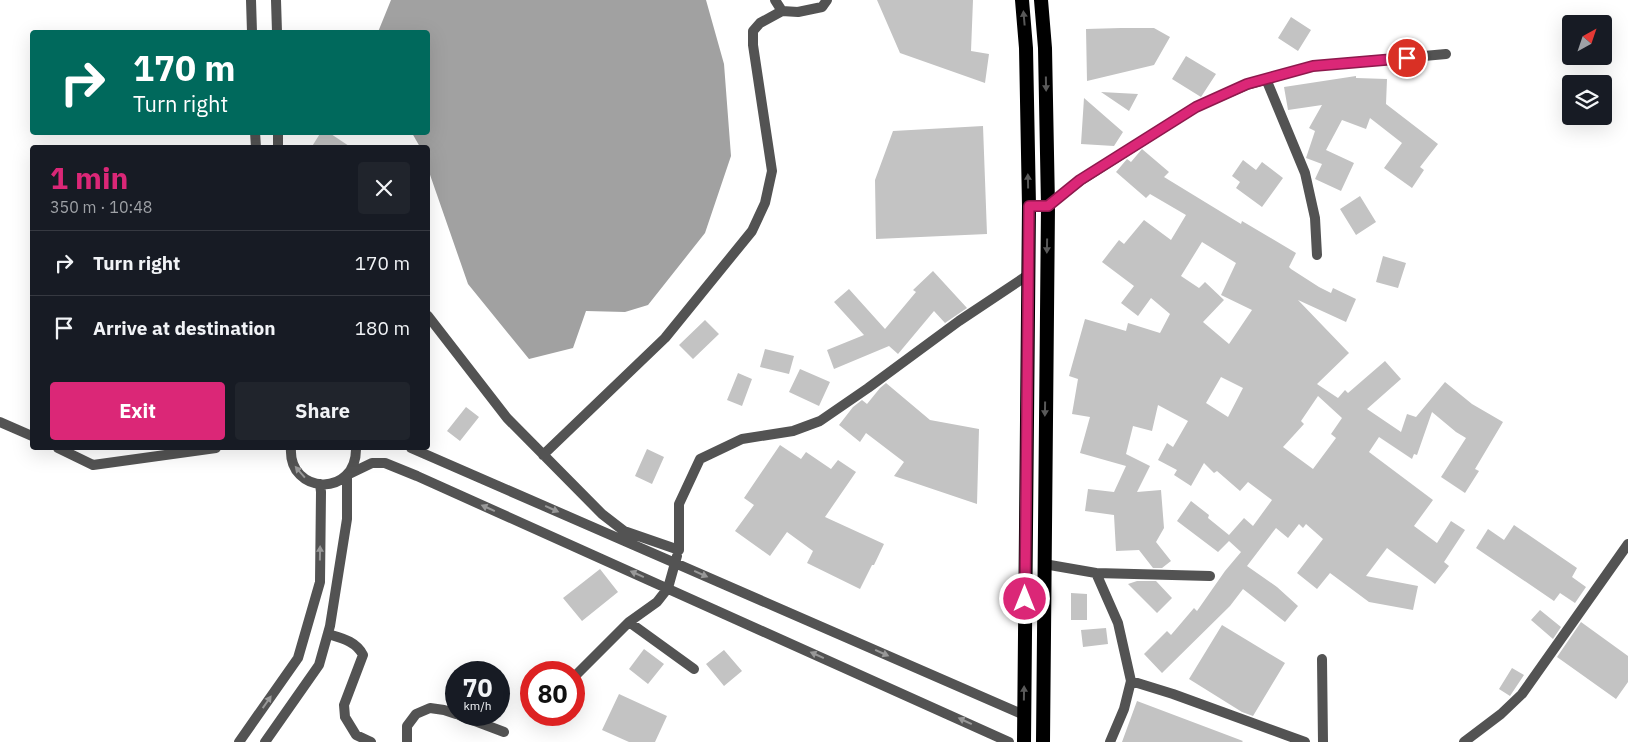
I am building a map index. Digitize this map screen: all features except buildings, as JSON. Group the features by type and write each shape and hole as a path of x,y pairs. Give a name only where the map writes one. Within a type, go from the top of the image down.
{"highway":[{"path":"1022,0 1026,48 1029,206 1024,742"},
{"path":"1042,0 1045,48 1048,206 1043,742"},
{"path":"1027,370 1046,372"}],"street":[{"path":"251,0 252,30"},
{"path":"276,0 277,30"},
{"path":"774,0 782,11"},
{"path":"543,454 665,338 752,231 766,203 772,172 753,45 753,31 760,23 782,11 798,12 822,7 827,0"},
{"path":"1029,206 1048,206 1080,180 1196,107 1247,84 1313,66 1446,54"},
{"path":"1266,79 1304,172 1315,218 1317,255"},
{"path":"585,667 629,622 657,602 668,588 679,550 679,504 700,459 742,439 793,431 820,421 959,321 1028,275"},
{"path":"430,319 507,418 602,514 624,531 679,550"},
{"path":"0,422 30,435"},
{"path":"62,450 93,465 202,450"},
{"path":"291,450 292,460 296,469 310,482 320,484 330,484 339,481 372,463 385,463 1009,742"},
{"path":"265,742 319,664 328,634 347,519 347,475 353,466 356,450"},
{"path":"416,450 1024,714"},
{"path":"239,742 298,658 320,582 320,484"},
{"path":"1464,742 1501,714 1522,694 1628,544"},
{"path":"1044,564 1096,573 1210,576"},
{"path":"1096,573 1118,623 1132,681 1124,709 1110,742"},
{"path":"629,622 694,669"},
{"path":"328,634 344,638 359,648 362,655 344,706 344,717 356,735 371,742"},
{"path":"1322,659 1323,742"},
{"path":"1132,681 1305,742"},
{"path":"407,742 407,726 416,714 430,708 445,710"},
{"path":"487,726 504,732"}],"shaded area":[{"path":"391,0 706,0 724,64 731,156 705,233 648,305 625,312 586,311 573,348 529,359 468,284 430,175 430,145 419,145 413,135 430,135 430,30 379,30"}],"route":[{"path":"1025,599 1029,206 1048,206 1080,180 1196,107 1247,84 1313,66 1407,58"}]}
